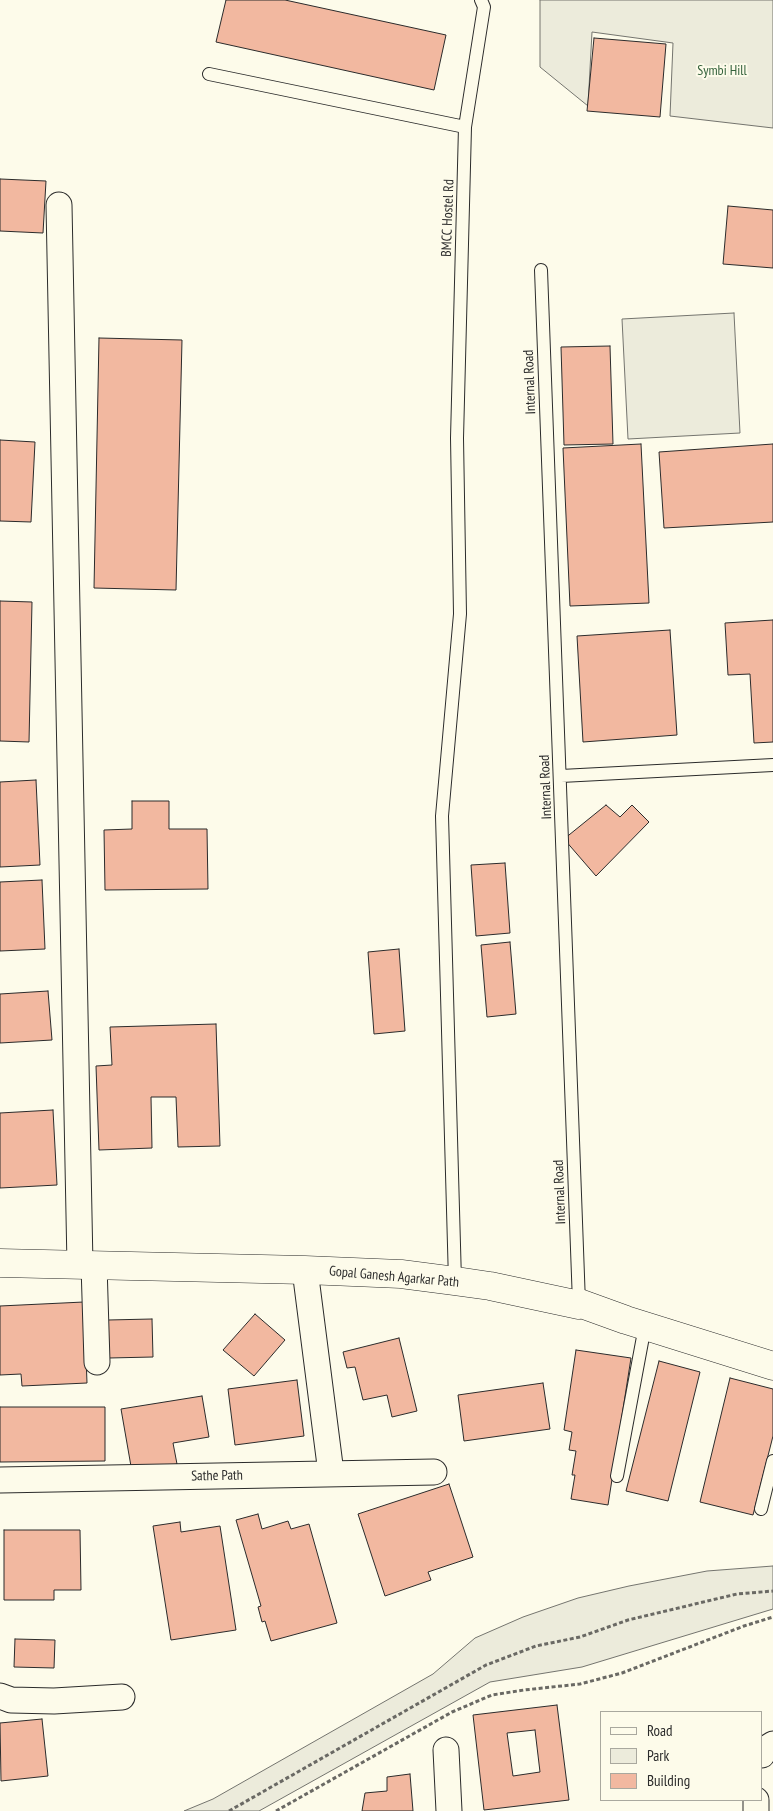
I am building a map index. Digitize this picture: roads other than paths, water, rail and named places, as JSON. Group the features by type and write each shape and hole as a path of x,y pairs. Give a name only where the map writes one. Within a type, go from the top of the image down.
{"street":[{"path":"59,205 87,1265 97,1362"},
{"name":"Gopal Ganesh Agarkar Path","path":"0,1263 305,1270 401,1274 455,1281 490,1286 579,1305 579,1303 773,1366"},
{"path":"305,1270 331,1473"},
{"name":"Sathe Path","path":"0,1480 434,1472"},
{"path":"0,1696 11,1700 54,1701 122,1697"},
{"path":"763,1753 765,1749 773,1744"},
{"path":"446,1750 450,1811"}],"lane":[{"name":"BMCC Hostel Rd","path":"455,1281 442,816 460,614 457,438 465,127 484,7 481,0"},
{"path":"209,74 465,127"},
{"name":"Internal Road","path":"541,270 579,1303"},
{"path":"560,776 773,765"},
{"path":"617,1476 645,1326"},
{"path":"761,1509 773,1460"}],"park label":[{"name":"Symbi Hill","path":"722,71"}]}
